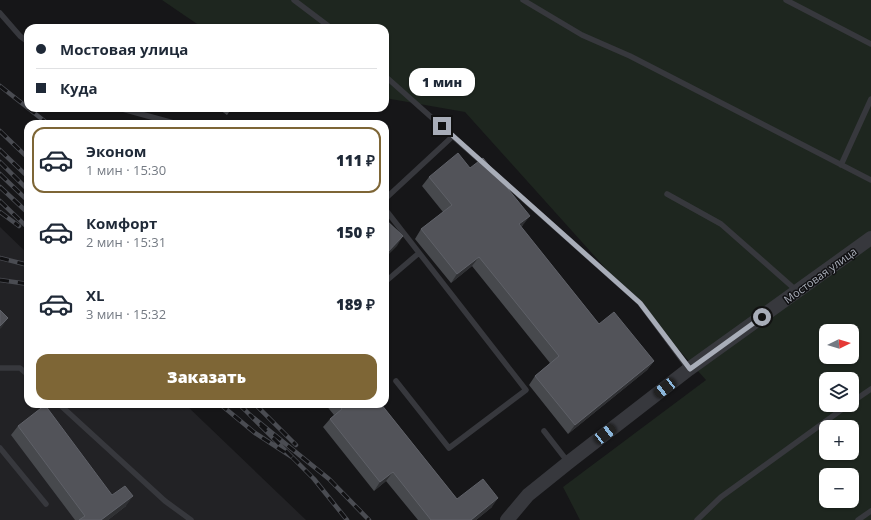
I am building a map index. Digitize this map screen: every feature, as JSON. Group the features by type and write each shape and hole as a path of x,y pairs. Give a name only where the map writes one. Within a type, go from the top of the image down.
{"street":[{"name":"Мостовая улица","path":"507,520 528,495 569,462 690,369 871,238"}],"lane":[{"path":"294,0 327,24"},
{"path":"522,0 582,35 630,56 871,180"},
{"path":"786,0 871,44"},
{"path":"0,13 24,39"},
{"path":"389,80 640,303 690,369"},
{"path":"841,165 871,99"},
{"path":"134,112 163,120"},
{"path":"389,195 453,136"},
{"path":"667,194 721,224 798,291"},
{"path":"389,214 526,390 449,448 396,381"},
{"path":"389,279 419,253"},
{"path":"0,368 20,368 24,372"},
{"path":"859,397 871,388"},
{"path":"63,408 165,501 191,520"},
{"path":"697,520 721,497 838,412"},
{"path":"544,431 569,462"},
{"path":"0,448 46,504"},
{"path":"858,520 871,511"}],"shaded area":[{"path":"162,0 871,0 871,520 580,520 563,487 706,380 465,112 389,99 389,24 197,24"},
{"path":"0,227 24,250 24,408 189,408 306,520 0,520"}],"building":[{"path":"458,153 470,168 483,158 530,216 519,224 599,324 614,312 654,361 575,425 535,376 559,356 479,257 457,274 421,229 452,205 429,177"},
{"path":"389,223 403,236 389,251"},
{"path":"0,310 8,318 0,326"},
{"path":"41,408 47,408 112,495 125,486 133,496 101,520 79,520 85,516 18,426"},
{"path":"341,408 384,408 457,499 483,479 498,498 471,520 431,520 393,472 380,482 330,419 342,409"}],"railway":[{"path":"0,86 24,105"},
{"path":"33,112 43,120"},
{"path":"0,131 24,154"},
{"path":"0,150 24,173"},
{"path":"0,162 24,186"},
{"path":"0,174 24,197"},
{"path":"0,187 24,209"},
{"path":"0,201 24,224"},
{"path":"0,212 19,226"},
{"path":"0,258 24,264"},
{"path":"0,280 24,283"},
{"path":"225,408 255,433 292,457 314,479 347,520"},
{"path":"243,408 250,415"},
{"path":"259,408 296,445"},
{"path":"292,457 250,415 329,479 369,520"}],"route":[{"path":"442,126 640,303 690,369 762,317"}]}
